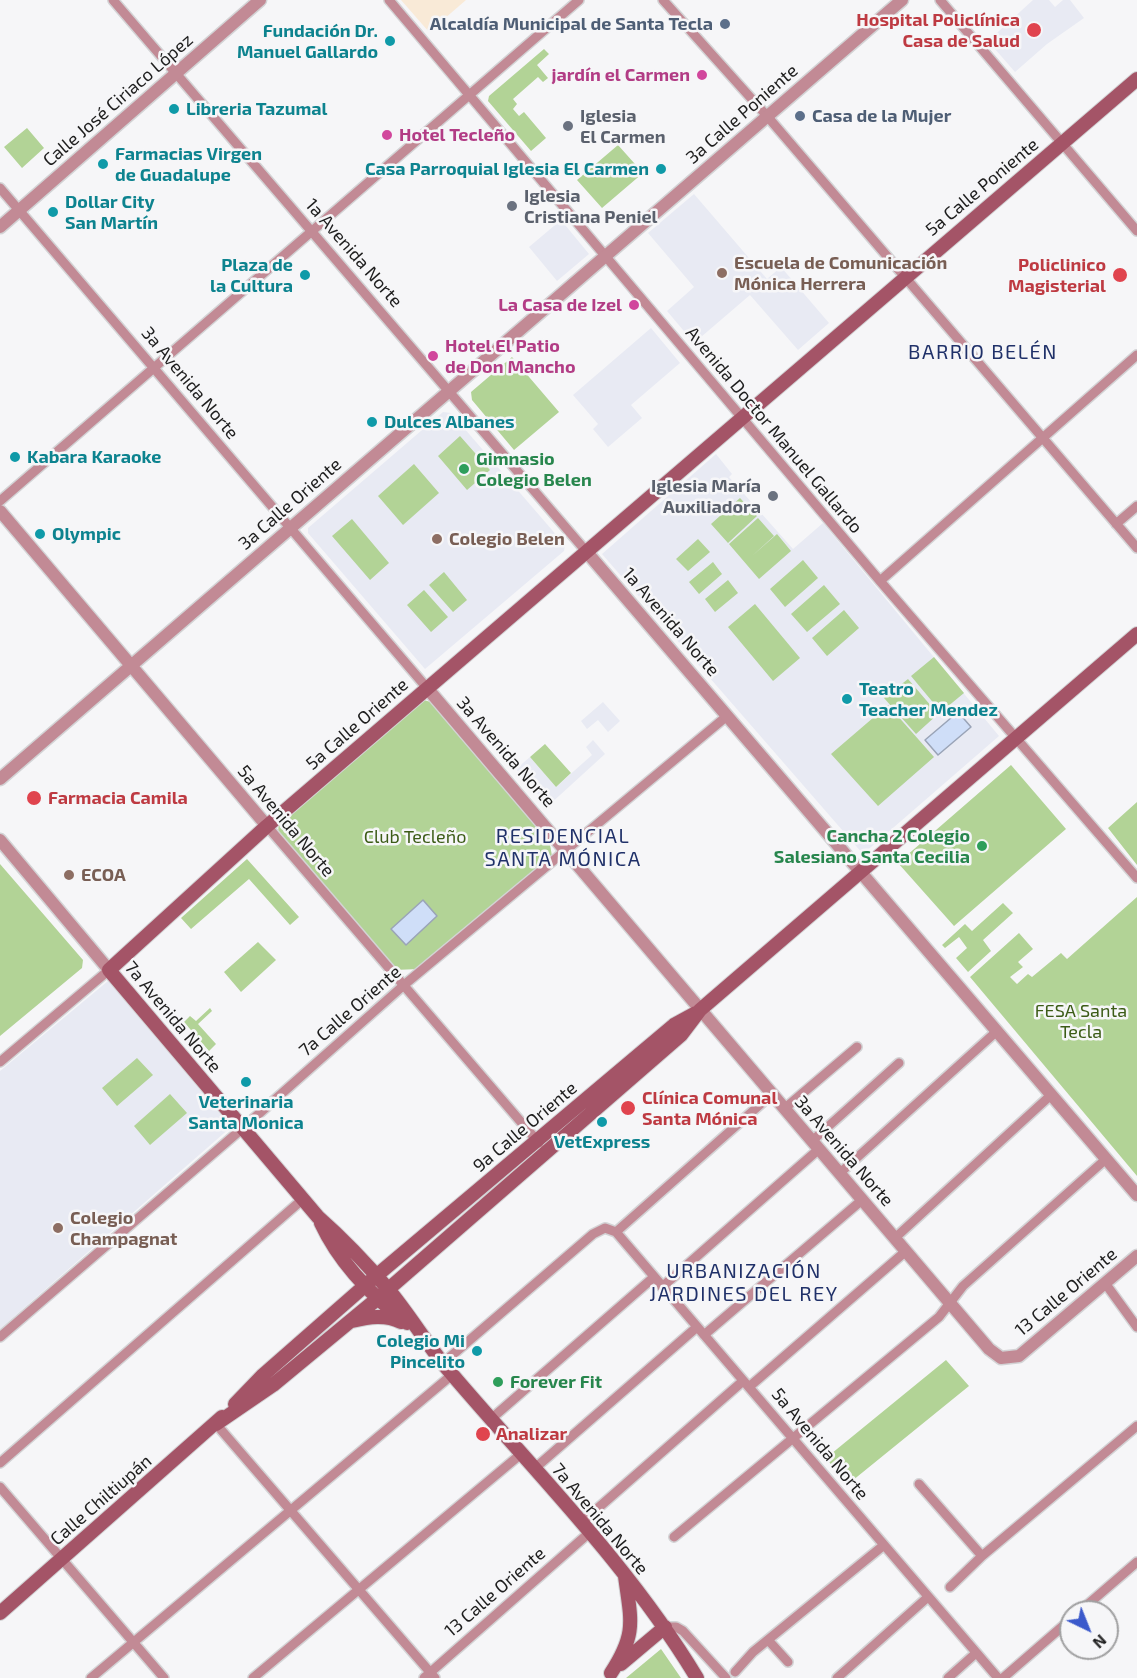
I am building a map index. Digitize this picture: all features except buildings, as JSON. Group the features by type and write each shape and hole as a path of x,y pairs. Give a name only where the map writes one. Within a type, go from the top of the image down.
{"main road":[{"name":"5a Calle Poniente","path":"741,416 1137,78"},
{"name":"5a Calle Oriente","path":"109,970 267,826 741,416"},
{"name":"9a Calle Oriente","path":"376,1276 674,1025 700,1010 1137,634"},
{"name":"7a Avenida Norte","path":"109,970 303,1199 388,1289 448,1369 624,1574 665,1627 697,1678"},
{"name":"9a Calle Oriente","path":"388,1289 681,1035 700,1010"},
{"name":"7a Avenida Norte","path":"318,1216 332,1246 376,1299 421,1334"},
{"path":"404,1273 403,1298 421,1334"},
{"name":"Calle Chiltiupán","path":"3,1609 216,1424 262,1376 376,1276"},
{"name":"Calle Chiltiupán","path":"216,1424 273,1384 388,1289"},
{"path":"347,1322 368,1317 384,1317 397,1320 421,1334"},
{"path":"608,1675 630,1637 631,1626 624,1574"},
{"path":"608,1675 665,1627"}],"street":[{"name":"1a Avenida Norte","path":"113,0 861,870 1137,1195"},
{"name":"Calle José Ciriaco López","path":"0,227 260,0"},
{"name":"Avenida Doctor Manuel Gallardo","path":"389,0 880,581 1137,878"},
{"path":"0,501 579,0"},
{"path":"663,0 767,116 1137,548"},
{"name":"3a Calle Poniente","path":"604,255 902,0"},
{"path":"940,0 1137,231"},
{"name":"3a Avenida Norte","path":"0,188 989,1349 1001,1358 1018,1356"},
{"name":"3a Calle Oriente","path":"0,779 604,255"},
{"path":"880,581 1137,355"},
{"path":"1116,524 1137,506"},
{"name":"5a Avenida Norte","path":"0,511 547,1152"},
{"name":"7a Calle Oriente","path":"0,1337 244,1127 404,985 727,716"},
{"name":"7a Avenida Norte","path":"0,840 109,970"},
{"name":"5a Calle Oriente","path":"0,1062 109,970"},
{"path":"840,1173 997,1031"},
{"path":"784,1109 857,1047"},
{"path":"662,1287 815,1145 899,1063"},
{"path":"91,1678 291,1511 593,1234 605,1228 616,1232 772,1094"},
{"path":"895,1238 1051,1095"},
{"path":"674,1537 939,1317 963,1286 1107,1159"},
{"path":"0,1463 303,1199"},
{"path":"704,1335 862,1200"},
{"name":"5a Avenida Norte","path":"616,1232 998,1678"},
{"name":"13 Calle Oriente","path":"429,1676 585,1528 746,1384 906,1251"},
{"name":"13 Calle Oriente","path":"1018,1356 1137,1256"},
{"path":"491,1419 654,1277"},
{"path":"1105,1283 1137,1327"},
{"path":"534,1469 697,1327"},
{"path":"216,1424 359,1590 429,1676"},
{"path":"950,1587 981,1556 1137,1426"},
{"path":"253,1678 521,1454"},
{"path":"919,1484 981,1556"},
{"path":"0,1487 164,1678"},
{"path":"735,1672 753,1652 884,1545"},
{"path":"1093,1600 1137,1562"},
{"path":"837,1678 928,1597"},
{"path":"665,1627 676,1627 682,1631 726,1678"},
{"path":"1003,1678 1059,1629"},
{"path":"769,1641 789,1662"},
{"path":"948,1678 976,1653"}],"shaded area":[{"path":"401,0 466,0 429,32"},
{"name":"Hospital Policlínica Casa de Salud","path":"1033,0 1049,0 1055,7 1063,0 1070,0 1084,18 1047,44 1015,72 988,41"},
{"name":"Escuela de Comunicación Mónica Herrera","path":"694,194 767,279 781,267 829,323 798,350 750,295 694,343 667,311 694,287 648,233"},
{"path":"561,220 589,254 557,281 529,247"},
{"path":"651,328 680,363 631,405 642,418 608,447 593,429 598,424 573,395"},
{"name":"Colegio Belen","path":"443,412 451,413 565,545 564,551 425,669 308,533 308,528"},
{"path":"716,454 732,474 729,477 793,549 823,523 999,736 863,854 602,554"},
{"path":"603,702 620,721 608,732 598,720 587,729 581,721"},
{"path":"593,740 605,754 548,806 516,769 530,757 556,787 592,755 586,747"},
{"name":"Colegio Champagnat","path":"108,981 231,1127 0,1329 0,1071"}],"green space":[{"path":"544,49 549,54 537,65 548,78 543,82 538,77 513,99 517,104 513,109 519,116 524,112 546,138 531,151 488,101 489,96"},
{"path":"27,128 44,148 22,168 4,147"},
{"path":"618,145 643,173 602,208 577,180"},
{"path":"512,357 559,412 514,450 472,400 471,392"},
{"path":"460,436 490,470 467,490 438,456"},
{"path":"414,464 439,493 403,525 378,496"},
{"path":"740,498 757,516 728,543 711,524"},
{"path":"758,518 774,536 752,556 777,534 791,551 759,579 729,544"},
{"path":"352,519 389,563 370,580 332,536"},
{"path":"698,539 710,552 688,571 676,559"},
{"path":"803,560 818,578 785,607 770,589"},
{"path":"713,562 722,574 699,594 689,582"},
{"path":"444,572 467,600 453,612 429,585"},
{"path":"728,580 738,593 715,612 705,599"},
{"path":"824,585 840,604 807,632 791,614"},
{"path":"424,590 448,617 431,632 407,605"},
{"path":"755,604 800,658 773,681 728,627"},
{"path":"844,610 859,628 827,656 812,638"},
{"path":"934,657 964,693 941,712 911,676"},
{"path":"908,679 938,714 916,734 884,698"},
{"name":"Club Tecleño","path":"417,698 434,703 549,839 552,856 419,969 394,970 278,834 279,820"},
{"path":"888,705 934,757 878,806 831,754"},
{"path":"545,744 571,773 556,787 530,757"},
{"name":"Cancha 2 Colegio Salesiano Santa Cecilia","path":"1011,765 1066,829 954,926 898,863"},
{"path":"1137,802 1137,865 1108,828"},
{"path":"247,859 299,917 290,925 249,879 191,929 181,918"},
{"path":"0,864 83,960 82,968 0,1036"},
{"name":"FESA Santa Tecla","path":"1137,897 1137,1176 970,977 1019,933 1033,949 1018,962 1023,967 1010,977 1017,984 1028,974 1032,977 1061,953 1067,959"},
{"path":"1003,903 1013,913 983,940 991,951 968,972 956,958 967,948 959,937 945,948 942,945 965,924 972,931"},
{"path":"258,942 276,960 241,992 224,972"},
{"path":"210,1008 212,1011 198,1024 216,1044 209,1051 184,1022 190,1016 196,1021"},
{"path":"137,1058 153,1075 117,1106 102,1088"},
{"path":"170,1094 187,1113 150,1145 134,1126"},
{"path":"946,1360 969,1386 847,1485 826,1458"},
{"path":"661,1649 681,1678 626,1678"}],"water":[{"path":"958,712 971,727 938,755 925,740"},
{"path":"423,900 437,916 406,945 391,929"}],"place":[{"name":"Alcaldía Municipal de Santa Tecla","path":"725,24"},
{"name":"Hospital Policlínica Casa de Salud","path":"1034,30"},
{"name":"Fundación Dr. Manuel Gallardo","path":"390,41"},
{"name":"jardín el Carmen","path":"702,75"},
{"name":"Libreria Tazumal","path":"174,109"},
{"name":"Casa de la Mujer","path":"800,116"},
{"name":"Iglesia El Carmen","path":"568,126"},
{"name":"Hotel Tecleño","path":"387,135"},
{"name":"Farmacias Virgen de Guadalupe","path":"103,164"},
{"name":"Casa Parroquial Iglesia El Carmen","path":"661,169"},
{"name":"Iglesia Cristiana Peniel","path":"512,206"},
{"name":"Dollar City San Martín","path":"53,212"},
{"name":"Escuela de Comunicación Mónica Herrera","path":"722,273"},
{"name":"Plaza de la Cultura","path":"305,275"},
{"name":"Policlinico Magisterial","path":"1120,275"},
{"name":"La Casa de Izel","path":"634,305"},
{"name":"Hotel El Patio de Don Mancho","path":"433,356"},
{"name":"Dulces Albanes","path":"372,422"},
{"name":"Kabara Karaoke","path":"15,457"},
{"name":"Gimnasio Colegio Belen","path":"464,469"},
{"name":"Iglesia María Auxiliadora","path":"773,496"},
{"name":"Olympic","path":"40,534"},
{"name":"Colegio Belen","path":"437,539"},
{"name":"Teatro Teacher Mendez","path":"847,699"},
{"name":"Farmacia Camila","path":"34,798"},
{"name":"Cancha 2 Colegio Salesiano Santa Cecilia","path":"982,846"},
{"name":"ECOA","path":"69,875"},
{"name":"Veterinaria Santa Monica","path":"246,1082"},
{"name":"Clínica Comunal Santa Mónica","path":"628,1108"},
{"name":"VetExpress","path":"602,1122"},
{"name":"Colegio Champagnat","path":"58,1228"},
{"name":"Colegio Mi Pincelito","path":"477,1351"},
{"name":"Forever Fit","path":"498,1382"},
{"name":"Analizar","path":"483,1434"}],"district":[{"name":"BARRIO BELÉN","path":"983,352"},
{"name":"RESIDENCIAL SANTA MÓNICA","path":"563,848"},
{"name":"URBANIZACIÓN JARDINES DEL REY","path":"744,1282"}]}
